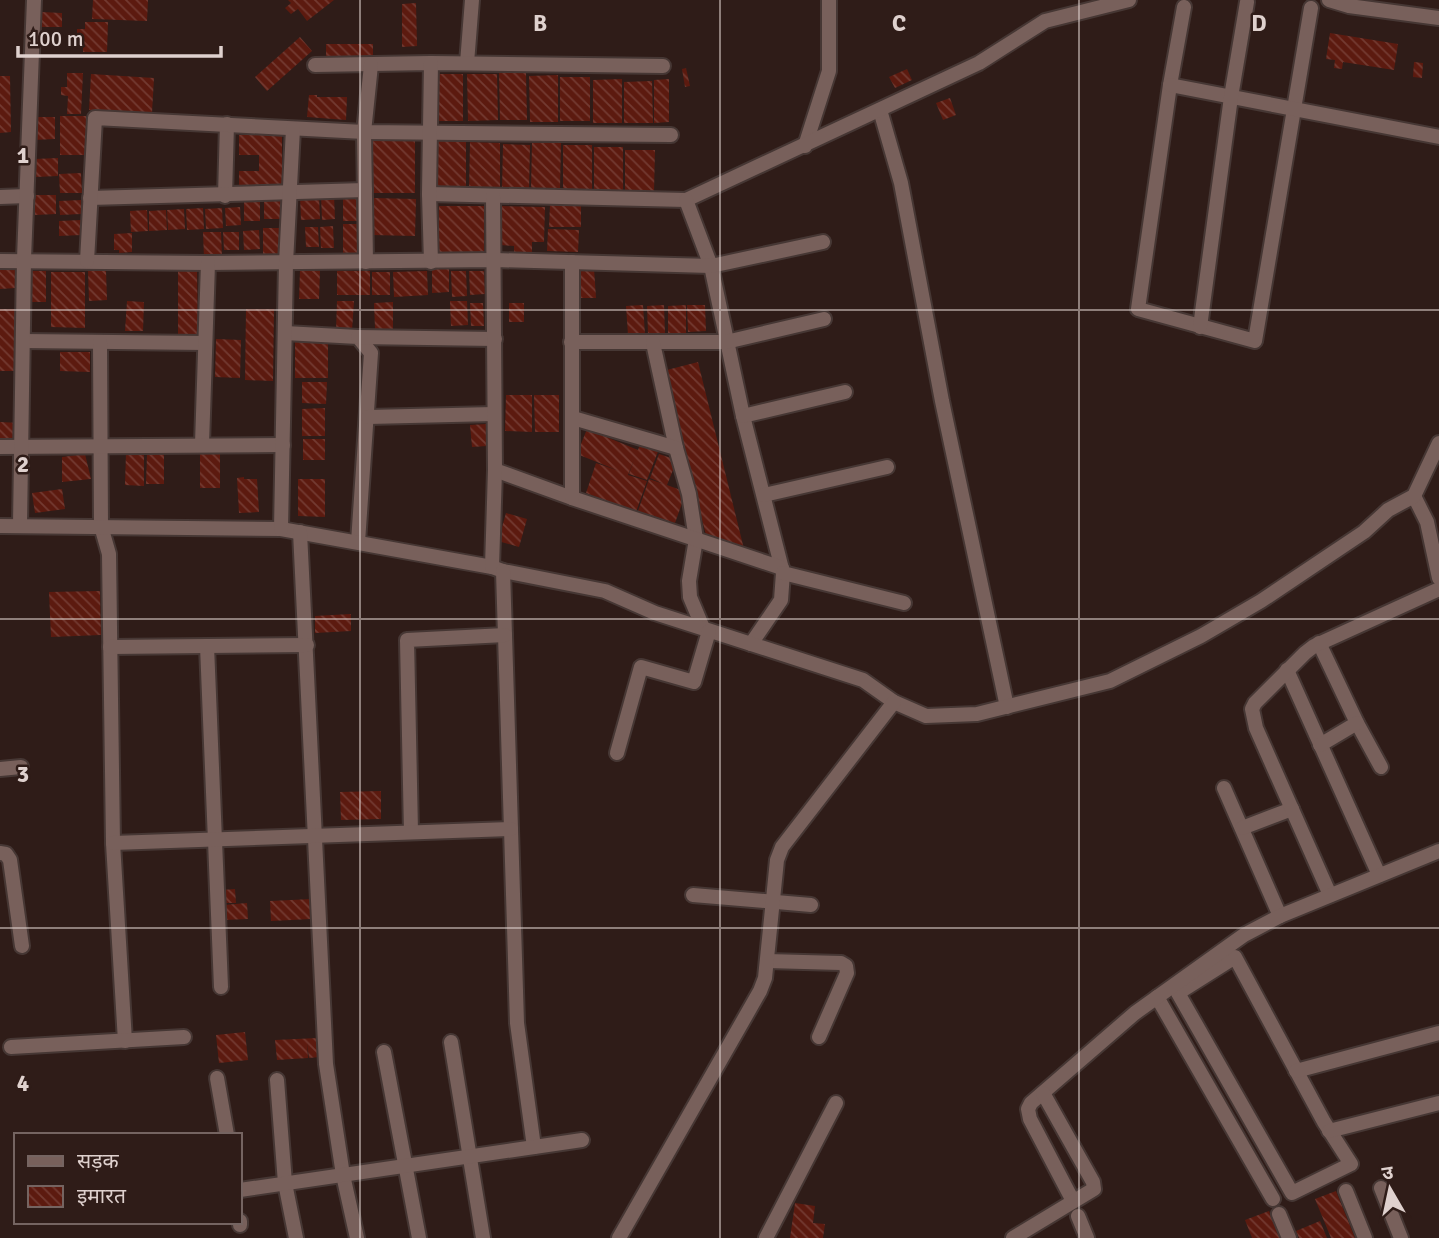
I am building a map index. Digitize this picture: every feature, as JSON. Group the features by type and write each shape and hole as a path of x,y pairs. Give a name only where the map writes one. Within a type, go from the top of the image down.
{"street":[{"path":"20,525 24,259 34,0"},
{"path":"467,64 472,0"},
{"path":"805,146 829,71 829,0"},
{"path":"429,194 686,200 979,63 1045,21 1129,0"},
{"path":"1329,0 1349,6 1439,18"},
{"path":"1200,327 1231,97 1247,2"},
{"path":"1184,7 1138,309 1255,341 1311,8"},
{"path":"431,63 431,262"},
{"path":"315,65 431,63 663,66"},
{"path":"366,262 364,132 371,65"},
{"path":"1170,85 1439,137"},
{"path":"880,110 901,183 942,401 1007,707"},
{"path":"87,261 95,118 364,132 671,135"},
{"path":"225,196 227,124"},
{"path":"281,528 286,263 293,129"},
{"path":"90,198 365,190"},
{"path":"0,197 27,196"},
{"path":"493,196 495,470 498,569 505,635 517,1023 534,1147"},
{"path":"686,200 711,265 743,416 783,570 781,600 751,644"},
{"path":"0,261 24,259 286,263 495,260 711,265 823,242"},
{"path":"572,262 572,498"},
{"path":"202,444 208,263"},
{"path":"570,342 726,342 824,319"},
{"path":"285,333 495,340"},
{"path":"358,337 371,353 358,542"},
{"path":"23,341 205,344"},
{"path":"100,342 101,526 109,554 113,843 125,1041"},
{"path":"617,753 640,667 694,682 706,629 690,597 689,581 696,539 689,494 653,343"},
{"path":"743,416 845,392"},
{"path":"368,417 494,414"},
{"path":"573,418 676,448"},
{"path":"0,526 281,528 358,542 605,591 655,613 863,680 894,702 926,716 977,714 1110,681 1201,636 1261,601 1364,532 1388,510 1414,495 1439,443"},
{"path":"0,447 283,445"},
{"path":"764,495 887,467"},
{"path":"495,470 783,570 904,603"},
{"path":"1414,495 1427,522 1439,578"},
{"path":"300,532 326,1064 342,1175 357,1238"},
{"path":"1330,895 1256,729 1252,709 1287,670 1320,643 1439,589"},
{"path":"411,832 407,640 505,635"},
{"path":"1320,643 1357,723 1381,767"},
{"path":"110,648 307,645"},
{"path":"207,646 221,987"},
{"path":"1287,670 1379,875"},
{"path":"618,1238 760,991 765,978 777,860 782,847 894,702"},
{"path":"1320,745 1357,723"},
{"path":"0,769 21,766"},
{"path":"1224,789 1280,916"},
{"path":"1242,828 1292,809"},
{"path":"113,843 511,829"},
{"path":"1073,1201 1028,1114 1031,1103 1135,1013 1244,935 1280,916 1439,851"},
{"path":"0,853 6,854 10,860 22,946"},
{"path":"694,895 811,905"},
{"path":"1235,957 1296,1071 1329,1131 1351,1164 1292,1194 1178,993 1235,957"},
{"path":"767,961 841,963 846,966 847,973 819,1037"},
{"path":"1157,997 1273,1199"},
{"path":"1296,1071 1439,1033"},
{"path":"11,1047 184,1038"},
{"path":"451,1042 483,1238"},
{"path":"384,1052 419,1238"},
{"path":"217,1078 227,1133"},
{"path":"277,1080 285,1183 296,1238"},
{"path":"1013,1238 1091,1192 1094,1186 1043,1093"},
{"path":"766,1238 836,1103"},
{"path":"1329,1131 1439,1103"},
{"path":"242,1189 582,1140"},
{"path":"1381,1188 1401,1238"},
{"path":"1346,1191 1365,1238"},
{"path":"1279,1214 1289,1238"},
{"path":"1078,1216 1087,1238"}],"building":[{"path":"93,0 148,0 147,21 92,19"},
{"path":"288,0 334,0 307,21 298,9 291,14 285,8 291,3"},
{"path":"416,3 417,46 402,47 402,4"},
{"path":"41,12 62,13 62,27 40,27"},
{"path":"85,22 108,22 107,52 83,52 83,42 77,42 77,29 85,29"},
{"path":"1330,33 1398,44 1394,70 1343,62 1342,69 1334,68 1335,60 1326,59"},
{"path":"300,37 312,51 267,91 255,77"},
{"path":"326,44 373,44 373,58 326,59"},
{"path":"1414,62 1423,63 1422,78 1413,77"},
{"path":"686,68 690,86 685,87 682,69"},
{"path":"907,69 912,80 895,88 889,77"},
{"path":"67,73 83,73 81,114 67,114 68,96 61,95 61,87 67,87"},
{"path":"499,73 526,73 527,120 500,120"},
{"path":"91,74 154,78 152,113 89,110"},
{"path":"433,74 463,74 463,121 433,121"},
{"path":"467,74 497,74 498,120 468,121"},
{"path":"558,75 558,122 530,122 529,76"},
{"path":"0,76 10,76 11,132 0,133"},
{"path":"560,77 590,77 590,121 560,121"},
{"path":"622,79 622,123 593,123 593,80"},
{"path":"669,79 669,122 654,123 654,80"},
{"path":"652,81 653,123 624,123 624,82"},
{"path":"309,95 347,97 346,120 307,117"},
{"path":"950,98 956,115 943,120 936,103"},
{"path":"60,116 86,116 86,155 60,155"},
{"path":"34,117 55,117 55,139 34,140"},
{"path":"239,135 282,135 282,191 239,191 239,171 259,171 259,155 239,155"},
{"path":"438,138 466,139 466,188 436,187"},
{"path":"372,141 415,141 415,193 372,193"},
{"path":"470,142 500,143 500,190 469,190"},
{"path":"532,143 561,143 560,190 531,190"},
{"path":"503,144 530,145 529,191 502,190"},
{"path":"563,145 592,145 592,192 563,192"},
{"path":"594,147 623,147 623,192 594,192"},
{"path":"625,150 655,150 654,192 625,192"},
{"path":"58,158 58,176 36,177 35,159"},
{"path":"81,173 82,193 60,193 59,174"},
{"path":"343,192 360,192 361,221 343,221"},
{"path":"34,195 56,195 56,214 35,215"},
{"path":"244,195 260,195 260,221 244,221"},
{"path":"264,195 281,195 282,219 264,219"},
{"path":"300,195 319,195 320,219 301,220"},
{"path":"321,195 334,195 335,219 322,220"},
{"path":"373,198 416,199 415,236 372,235"},
{"path":"81,200 81,214 60,215 59,201"},
{"path":"550,205 581,205 581,227 549,227"},
{"path":"439,206 484,206 484,258 439,258"},
{"path":"501,206 545,207 544,242 532,242 532,256 514,256 514,246 500,245"},
{"path":"240,207 241,225 226,226 225,208"},
{"path":"203,208 204,229 187,230 186,209"},
{"path":"222,208 223,228 206,229 205,209"},
{"path":"184,209 185,229 168,230 167,210"},
{"path":"147,210 148,231 131,232 130,211"},
{"path":"166,210 167,230 149,231 149,211"},
{"path":"81,220 82,235 59,236 59,221"},
{"path":"343,224 360,224 360,254 343,254"},
{"path":"333,226 334,248 321,248 320,227"},
{"path":"305,227 318,227 319,247 306,247"},
{"path":"263,228 279,228 280,257 263,257"},
{"path":"548,229 579,230 578,252 547,251"},
{"path":"259,230 260,249 244,250 243,231"},
{"path":"203,232 221,232 222,257 204,258"},
{"path":"223,232 239,232 239,250 224,250"},
{"path":"132,233 132,252 119,253 119,250 114,250 114,234"},
{"path":"0,267 15,267 16,288 0,289"},
{"path":"178,268 197,268 198,334 178,334"},
{"path":"594,268 596,298 578,298 577,269"},
{"path":"432,269 449,269 449,292 432,293"},
{"path":"300,270 320,271 319,299 299,299"},
{"path":"28,271 46,271 46,302 28,302"},
{"path":"88,271 106,271 107,300 89,301"},
{"path":"337,271 370,271 370,295 337,295"},
{"path":"427,271 428,295 394,297 393,272"},
{"path":"451,271 466,271 467,296 452,297"},
{"path":"469,271 484,271 485,294 470,295"},
{"path":"51,272 85,272 85,328 51,327"},
{"path":"372,272 390,272 390,295 372,295"},
{"path":"127,301 144,302 143,331 125,331"},
{"path":"337,301 354,301 352,331 336,331"},
{"path":"450,301 467,301 468,325 451,326"},
{"path":"393,302 393,329 375,329 374,303"},
{"path":"470,303 483,303 484,326 471,326"},
{"path":"509,303 524,303 524,322 509,322"},
{"path":"643,305 645,334 628,335 626,306"},
{"path":"664,305 665,333 648,334 647,306"},
{"path":"686,305 686,333 668,333 668,306"},
{"path":"687,305 705,305 706,331 688,332"},
{"path":"0,309 16,309 16,371 0,371"},
{"path":"246,309 274,309 273,381 245,380"},
{"path":"216,339 241,340 240,378 215,377"},
{"path":"295,339 328,339 328,378 295,378"},
{"path":"60,352 90,352 90,372 60,371"},
{"path":"698,362 744,549 706,535 663,371"},
{"path":"302,382 327,382 326,404 302,403"},
{"path":"506,395 532,395 532,432 505,431"},
{"path":"534,395 559,395 559,432 535,432"},
{"path":"325,408 325,436 302,436 302,409"},
{"path":"0,422 20,423 19,445 0,444"},
{"path":"486,424 487,446 472,447 470,425"},
{"path":"587,429 638,450 641,442 659,449 647,480 629,474 634,460 628,475 647,481 636,512 586,493 596,463 619,471 577,454"},
{"path":"303,439 325,439 325,460 303,460"},
{"path":"200,451 220,451 220,488 200,488"},
{"path":"126,452 144,452 144,486 125,485"},
{"path":"85,454 91,479 62,482 62,457"},
{"path":"147,454 164,454 164,484 146,484"},
{"path":"659,454 677,460 667,485 686,492 675,523 638,511 649,479 664,484 650,478"},
{"path":"237,478 257,479 259,512 239,513"},
{"path":"298,479 325,479 325,517 298,516"},
{"path":"62,489 65,509 35,513 32,493"},
{"path":"506,513 527,519 519,547 498,541"},
{"path":"100,591 101,635 51,637 49,592"},
{"path":"351,614 351,631 315,633 315,616"},
{"path":"381,791 381,819 341,820 340,792"},
{"path":"235,889 236,903 223,903 222,890"},
{"path":"312,899 312,919 271,921 270,901"},
{"path":"247,903 248,919 225,920 224,905"},
{"path":"245,1032 248,1060 219,1063 216,1035"},
{"path":"318,1038 320,1057 309,1058 307,1043 308,1058 277,1060 275,1040"},
{"path":"1336,1191 1355,1238 1331,1238 1315,1199"},
{"path":"795,1203 815,1206 813,1223 825,1224 823,1238 790,1238"},
{"path":"1269,1211 1280,1238 1252,1238 1245,1220"},
{"path":"1320,1221 1327,1238 1299,1238 1296,1231"}]}
